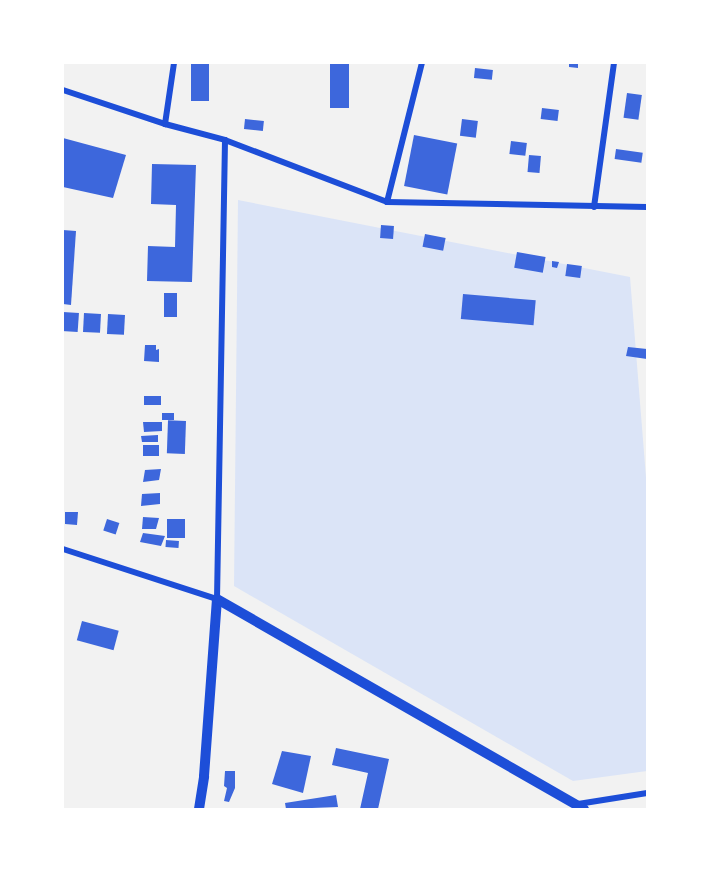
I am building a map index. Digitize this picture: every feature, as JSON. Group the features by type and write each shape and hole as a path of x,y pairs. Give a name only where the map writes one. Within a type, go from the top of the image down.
{"street":[{"path":"165,124 174,63"},
{"path":"387,202 422,63"},
{"path":"594,207 614,63"},
{"path":"63,90 165,124 225,140 387,202 647,207"},
{"path":"199,809 204,776 217,599 225,140"},
{"path":"63,549 217,599 581,806 647,793"}],"shaded area":[{"path":"238,200 630,277 647,490 647,771 573,781 234,586"}],"building":[{"path":"191,63 209,63 209,101 191,101"},
{"path":"330,63 349,63 349,108 330,108"},
{"path":"569,63 578,63 578,68 569,67"},
{"path":"475,68 493,70 492,80 474,78"},
{"path":"627,93 642,95 638,120 624,118"},
{"path":"542,108 559,110 558,121 541,119"},
{"path":"245,119 264,121 263,131 244,129"},
{"path":"462,119 478,121 476,138 460,136"},
{"path":"414,135 457,143 447,194 404,186"},
{"path":"63,138 126,155 113,198 63,187"},
{"path":"511,141 527,143 525,156 509,154"},
{"path":"616,149 643,153 641,163 615,159"},
{"path":"529,155 541,156 539,173 528,172"},
{"path":"152,164 196,165 192,282 147,281 148,246 175,247 176,205 151,204"},
{"path":"381,225 394,226 393,239 380,238"},
{"path":"63,230 76,231 71,305 63,304"},
{"path":"425,234 446,238 443,251 423,247"},
{"path":"517,252 546,257 543,273 514,268"},
{"path":"552,261 559,262 557,268 552,267"},
{"path":"567,264 582,266 580,278 565,276"},
{"path":"164,293 177,293 177,317 164,317"},
{"path":"463,294 536,300 534,325 461,319"},
{"path":"63,312 79,313 78,332 63,331"},
{"path":"84,313 101,314 100,333 83,332"},
{"path":"108,314 125,315 124,335 107,334"},
{"path":"145,345 156,345 156,350 159,349 159,362 144,361"},
{"path":"628,347 647,349 647,359 626,356"},
{"path":"144,396 161,396 161,405 144,405"},
{"path":"162,413 174,413 174,420 162,420"},
{"path":"168,420 186,421 185,454 167,453"},
{"path":"143,422 162,422 162,431 144,432"},
{"path":"158,435 158,442 142,442 141,436"},
{"path":"143,445 159,445 159,456 143,456"},
{"path":"161,469 159,480 143,482 145,470"},
{"path":"160,493 160,504 141,506 142,494"},
{"path":"65,512 78,512 77,525 65,524"},
{"path":"143,517 159,518 156,529 142,529"},
{"path":"107,519 119,523 116,534 103,530"},
{"path":"167,519 185,519 185,538 167,538"},
{"path":"143,533 165,536 161,546 140,542"},
{"path":"166,540 179,541 178,548 166,547"},
{"path":"82,621 119,631 114,650 77,640"},
{"path":"336,748 389,759 378,809 360,809 368,773 332,765"},
{"path":"282,751 311,756 303,793 272,784"},
{"path":"225,771 235,771 235,788 229,802 224,801 227,788 224,786"},
{"path":"336,795 338,807 286,809 285,803"}]}
